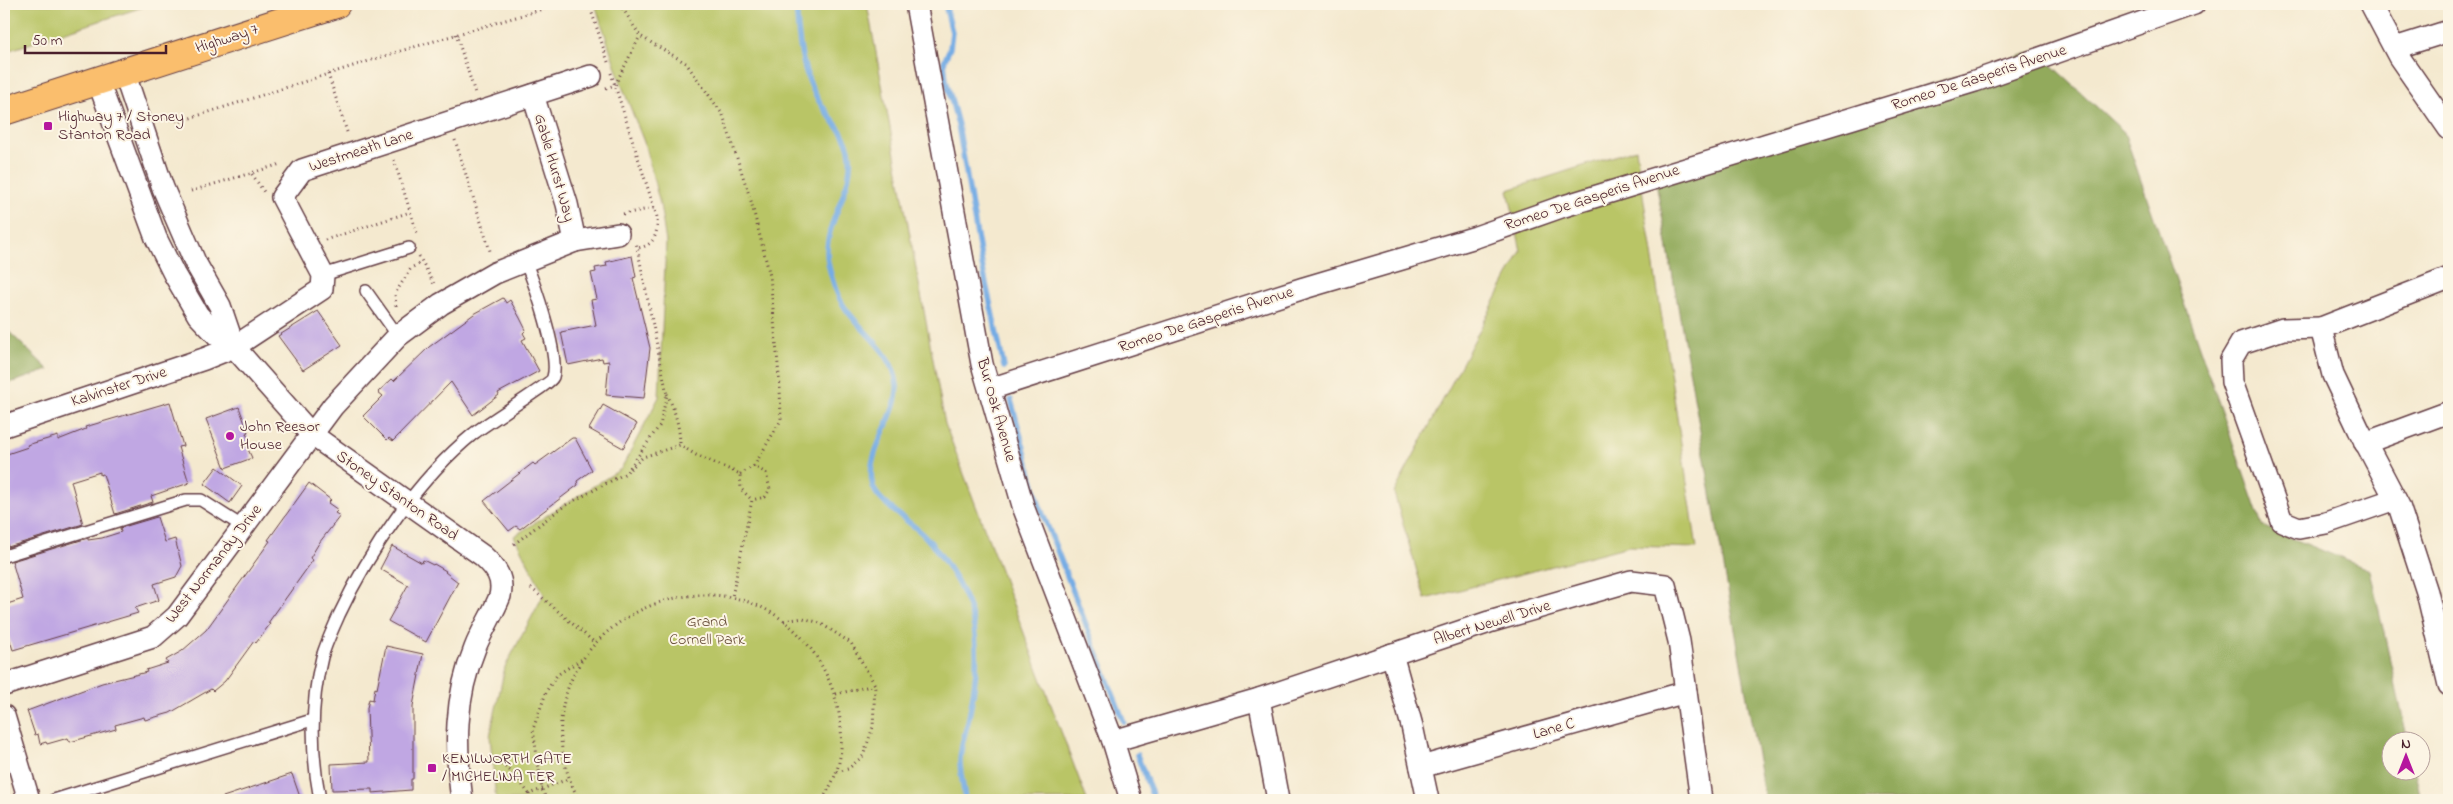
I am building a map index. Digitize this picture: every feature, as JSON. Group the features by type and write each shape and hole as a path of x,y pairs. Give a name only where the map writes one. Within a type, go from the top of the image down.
{"main road":[{"name":"Highway 7","path":"4,111 336,4"}],"street":[{"name":"Bur Oak Avenue","path":"916,4 982,364 1024,509 1113,741 1131,800"},
{"name":"Romeo De Gasperis Avenue","path":"990,389 1304,288 1476,237 1588,198 1975,81 2194,4"},
{"path":"2371,4 2395,48 2449,129"},
{"path":"2395,48 2449,31"},
{"name":"Stoney Stanton Road","path":"124,72 168,202 195,262 220,306 234,347"},
{"name":"Stoney Stanton Road","path":"98,81 142,202 174,274 198,315 217,335 234,347 311,434 483,556 496,569 502,588 500,596 474,649 460,695 456,752 462,800"},
{"name":"Westmeath Lane","path":"323,275 282,197 302,170 533,96 594,83"},
{"name":"Gable Hurst Way","path":"533,96 567,204 576,241"},
{"name":"West Normandy Drive","path":"4,686 153,637 177,616 244,528 311,434 359,376 398,336 441,304 495,273 576,241 618,234"},
{"path":"234,347 322,289 323,275"},
{"path":"2395,499 2326,523 2299,528 2282,521 2232,382 2231,360 2241,343 2283,329 2321,328 2449,278"},
{"path":"2321,328 2333,375 2365,443 2395,499 2427,592 2446,660 2449,686"},
{"name":"Kalvinster Drive","path":"4,426 204,359 234,347"},
{"path":"2365,443 2449,412"},
{"name":"Albert Newell Drive","path":"1113,741 1259,699 1489,622 1631,581 1665,585 1679,641 1701,800"},
{"path":"1392,654 1412,726 1428,800"},
{"name":"Lane C","path":"1421,767 1686,692"},
{"path":"1259,699 1278,800"},
{"path":"4,716 29,800"}],"lane":[{"path":"323,275 414,251"},
{"path":"320,800 312,720 322,655 332,631 372,555 408,504 435,472 472,434 507,409 547,385 553,378 554,363 540,297 525,261"},
{"path":"366,291 398,336"},
{"path":"4,556 186,500 201,500 244,528"},
{"path":"54,800 312,720"}],"path":[{"path":"166,119 181,121 456,34 560,4"},
{"path":"589,4 657,217 657,234 653,242 643,248 637,248 667,394 672,404 680,433 680,446"},
{"path":"620,4 640,36 686,63 723,114 751,201 770,276 780,387 781,420 754,466 740,474"},
{"path":"456,34 478,102"},
{"path":"615,85 640,36"},
{"path":"328,74 351,143"},
{"path":"594,83 615,85"},
{"path":"452,133 491,255"},
{"path":"391,152 417,233 412,235"},
{"path":"191,192 286,162"},
{"path":"252,174 265,194"},
{"path":"319,242 410,212"},
{"path":"414,251 435,286"},
{"path":"399,312 394,294 411,268 421,263"},
{"path":"626,473 660,425 667,394"},
{"path":"514,544 564,506 626,473 643,457 680,446 740,474"},
{"path":"752,500 765,497 770,489 766,473 754,466"},
{"path":"740,474 741,489 752,500"},
{"path":"732,598 752,500"},
{"path":"531,588 594,643"},
{"path":"579,800 568,779 561,748 562,716 569,686 583,658 594,643 623,618 657,601 694,594 732,598 759,606 783,621 816,653 836,694 842,733 837,772 823,800"},
{"path":"783,621 803,618 820,623 851,644 875,685 873,727 863,756 848,769 837,772"},
{"path":"547,800 542,790 533,730 546,690 557,675 583,658"},
{"path":"836,694 875,685"},
{"path":"482,758 501,763 515,774 529,794 529,800"},
{"path":"529,794 568,779"}],"green space":[{"path":"4,4 152,4 4,52"},
{"name":"Grand Cornell Park","path":"595,4 867,4 945,424 1087,800 496,800 490,736 505,667 544,594 514,536 621,469 659,397 666,242 660,204 644,142 622,86"},
{"path":"2036,51 2124,132 2262,526 2370,570 2406,732 2380,732 2380,782 2417,782 2421,800 1765,800 1654,170"},
{"path":"1636,149 1697,548 1629,546 1425,599 1394,493 1521,251 1508,190"},
{"path":"4,327 49,370 4,385"}],"building":[{"path":"632,256 636,277 633,278 650,348 644,398 606,395 609,361 603,362 602,358 568,365 561,332 596,325 591,300 597,299 591,273 596,272 595,268 607,266 606,262"},
{"path":"503,298 506,303 510,300 526,330 523,333 526,338 522,340 539,371 498,393 499,395 473,415 451,382 393,441 389,438 387,440 363,416 383,396 378,392 392,379 394,381 429,347 474,314"},
{"path":"318,311 342,345 303,370 278,336"},
{"path":"170,402 183,446 178,447 189,483 151,496 153,502 115,514 103,474 100,475 100,472 71,481 83,524 8,547 4,534 4,455 28,447 27,445 58,436 58,440 86,429 85,427"},
{"path":"603,405 637,424 623,448 589,429"},
{"name":"John Reesor House","path":"239,407 248,432 246,433 251,446 247,447 252,458 225,468 206,419"},
{"path":"572,438 575,438 592,470 577,481 578,485 520,529 516,526 509,531 484,501 533,463 535,465"},
{"path":"217,467 242,486 230,503 204,484"},
{"path":"309,483 331,500 328,503 338,510 335,513 340,516 319,543 310,558 313,560 268,623 270,624 256,643 254,641 225,681 213,691 211,689 170,713 145,720 144,717 115,725 116,729 70,742 68,738 40,744 38,734 35,735 27,711 102,683 147,672 146,670 168,663 166,660 182,651 206,630"},
{"path":"157,517 165,542 175,539 182,566 176,577 154,584 159,600 135,608 138,613 13,650 4,622 4,605 23,599 12,561 88,538 88,540 102,538 121,532 120,528"},
{"path":"392,546 422,563 423,560 434,564 446,571 458,582 426,642 388,621 408,585 380,569"},
{"path":"386,646 423,654 413,706 413,779 411,779 411,790 372,793 372,789 332,790 331,764 369,762 367,708 369,699 373,700 375,688 377,689"},
{"path":"292,774 301,800 223,800 223,797"}],"waterway":[{"path":"796,4 799,42 808,78 819,101 840,130 849,149 850,162 846,188 828,239 827,257 830,271 842,303 887,358 894,371 897,385 892,411 875,452 871,478 875,491 884,502 924,535 939,553 954,576 966,600 973,622 976,648 975,685 960,761 965,800"},
{"path":"945,4 952,32 950,48 944,62 946,80 958,125 982,265 1004,367"},
{"path":"1011,400 1039,504 1124,722"},
{"path":"1137,755 1154,800"}],"place":[{"name":"Highway 7 / Stoney Stanton Road","path":"48,126"},
{"name":"John Reesor House","path":"230,436"},
{"name":"KENILWORTH GATE / MICHELINA TER","path":"432,768"}]}
